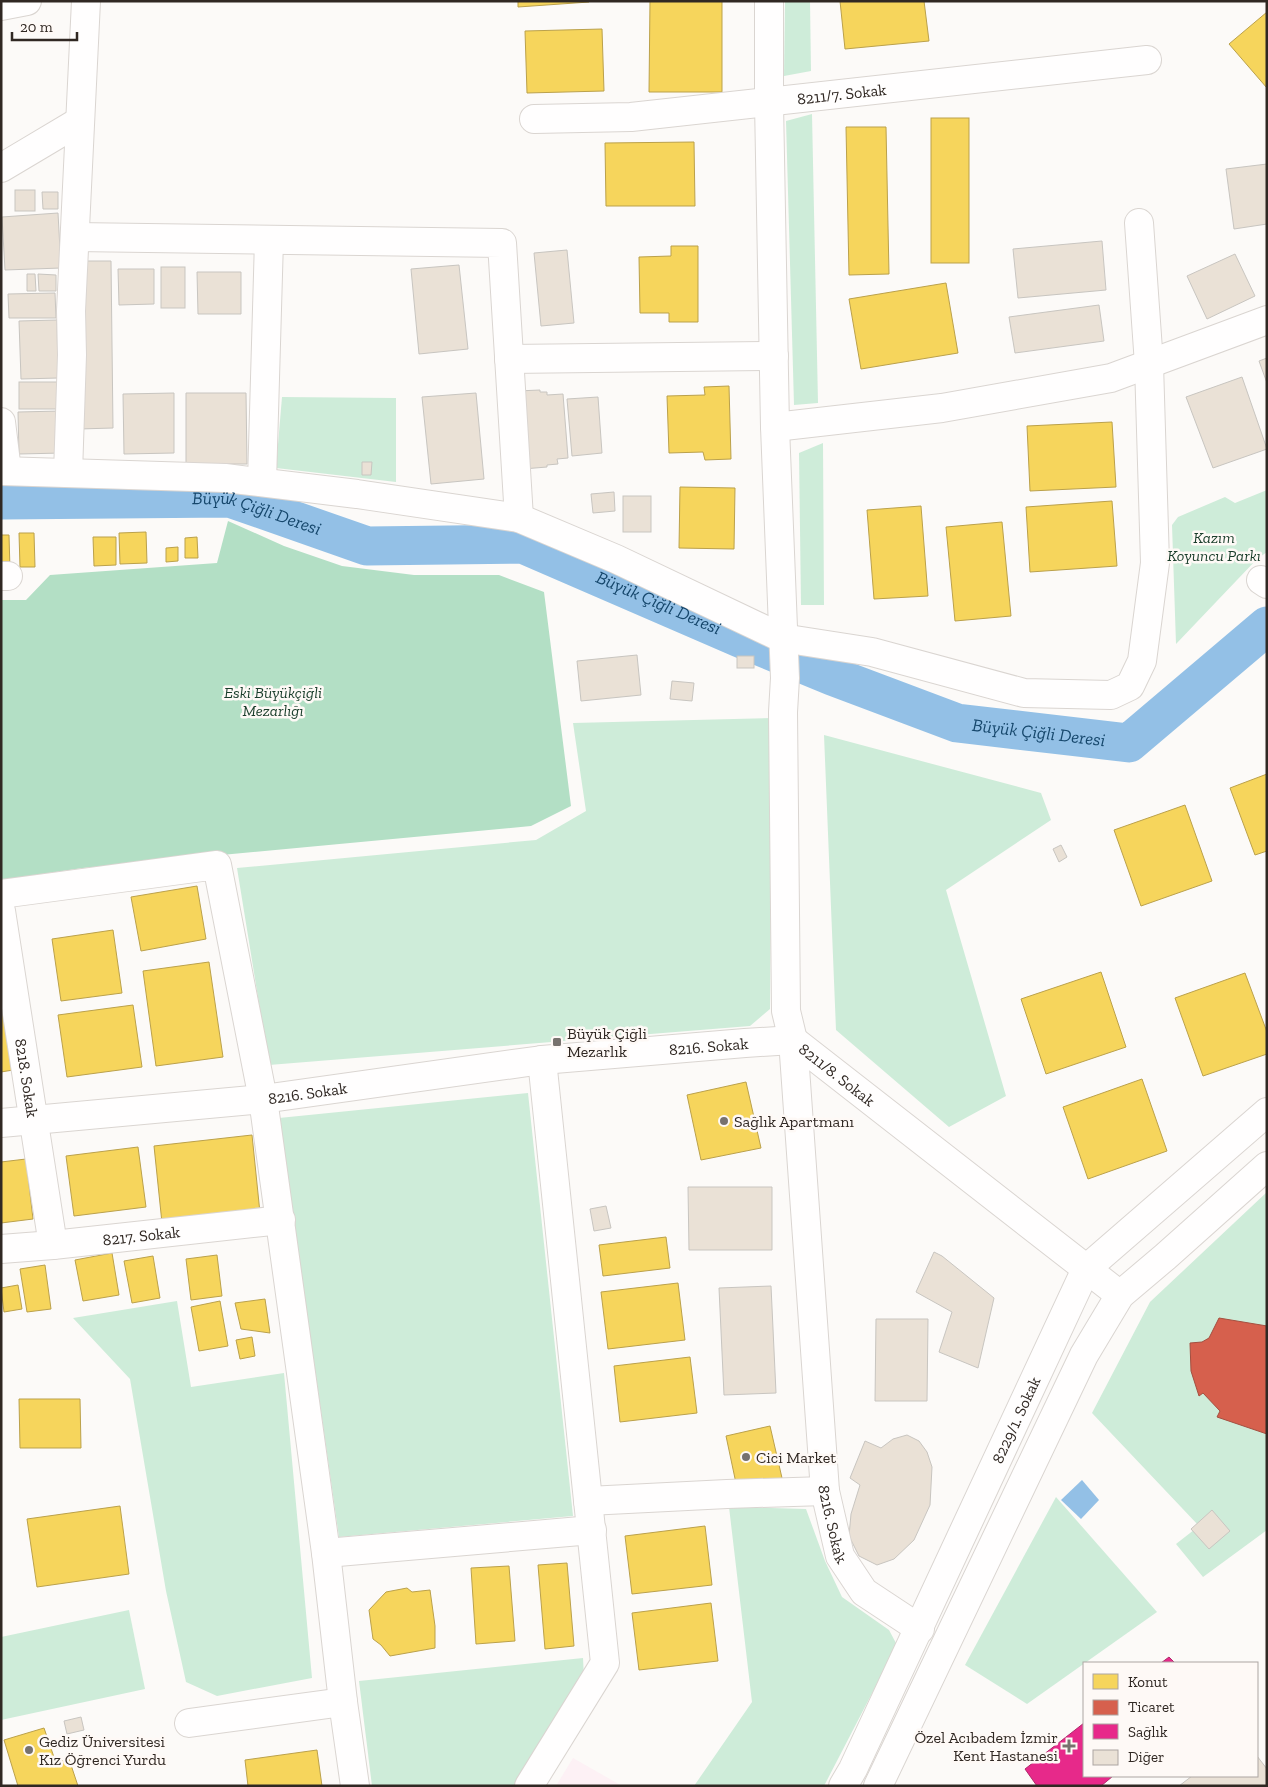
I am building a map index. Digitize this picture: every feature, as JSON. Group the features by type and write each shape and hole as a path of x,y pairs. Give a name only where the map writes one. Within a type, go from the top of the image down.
{"street":[{"path":"1,6 27,1"},
{"path":"68,473 72,355 71,311 86,1"},
{"name":"8211/8. Sokak","path":"769,1 775,427 785,678 783,722 786,1011 793,1040 1120,1295"},
{"name":"8211/7. Sokak","path":"534,119 631,117 1147,60"},
{"path":"1,168 80,121"},
{"path":"1,422 4,471 225,478 357,494 520,518 616,559 782,638 872,652 1024,692 1111,695 1130,686 1142,661 1156,563 1149,364 1139,223"},
{"path":"75,237 502,243 520,518"},
{"path":"262,482 269,240"},
{"path":"775,427 942,408 1111,378 1267,320"},
{"path":"510,358 774,356"},
{"path":"1,894 217,865 263,1099 281,1220 356,1786"},
{"name":"8218. Sokak","path":"1,911 53,1245"},
{"name":"8216. Sokak","path":"1,1123 263,1099 542,1060 736,1043 793,1040 825,1491 840,1556 864,1592 920,1628"},
{"path":"529,1786 605,1662 542,1060"},
{"name":"8229/1. Sokak","path":"843,1786 853,1769 920,1628 1086,1269 1267,1112"},
{"name":"8229/1. Sokak","path":"878,1786 1084,1355 1120,1295 1166,1257 1267,1166"},
{"name":"8217. Sokak","path":"1,1249 281,1220"},
{"path":"588,1501 825,1491"},
{"path":"326,1553 592,1530"},
{"path":"189,1723 344,1702"}],"shaded area":[{"path":"573,1758 622,1786 556,1786"}],"green space":[{"path":"785,1 810,1 811,71 784,76"},
{"path":"812,114 818,403 794,405 786,121"},
{"path":"282,397 396,398 396,482 276,468"},
{"path":"823,443 824,605 801,605 799,453"},
{"name":"Kazım Koyuncu Parkı","path":"1267,490 1267,552 1257,559 1176,644 1172,525 1178,517 1225,497 1235,503"},
{"name":"Eski Büyükçiğli Mezarlığı","path":"228,521 284,546 342,566 414,575 499,575 544,592 571,806 531,826 83,868 1,880 1,600 26,600 50,575 217,563"},
{"path":"772,718 770,1009 750,1026 269,1065 237,868 536,840 586,811 573,723"},
{"path":"824,735 1041,793 1051,820 946,890 1006,1096 949,1127 836,1030"},
{"path":"528,1093 573,1516 339,1537 279,1118"},
{"path":"1267,1192 1267,1530 1203,1577 1176,1544 1199,1526 1092,1413 1150,1302"},
{"path":"177,1301 191,1387 284,1373 312,1678 217,1696 186,1682 166,1591 130,1379 73,1318"},
{"path":"1056,1497 1157,1612 1086,1662 1083,1662 1083,1664 1027,1704 965,1665"},
{"path":"729,1507 806,1509 825,1561 842,1597 889,1630 897,1645 824,1786 694,1786 752,1702"},
{"path":"129,1610 145,1689 1,1720 1,1637"},
{"path":"583,1658 584,1678 519,1786 372,1786 359,1681"}],"water":[{"path":"1082,1480 1099,1500 1081,1519 1061,1500"}],"building: Konut":[{"path":"518,1 589,1 589,2 518,7"},
{"path":"650,1 722,1 722,92 649,92"},
{"path":"840,1 924,1 929,41 845,49"},
{"path":"1267,12 1267,88 1229,44"},
{"path":"602,29 604,91 527,93 525,31"},
{"path":"931,118 969,118 969,263 931,263"},
{"path":"846,127 886,127 889,274 849,275"},
{"path":"694,142 695,206 606,206 605,143"},
{"path":"671,246 698,246 698,322 669,322 669,313 640,313 639,257 671,256"},
{"path":"946,283 958,353 861,369 849,299"},
{"path":"729,386 731,459 705,460 703,452 669,453 667,396 705,395 704,387"},
{"path":"1112,422 1116,487 1030,491 1027,426"},
{"path":"680,487 735,488 734,549 679,548"},
{"path":"1112,501 1117,566 1030,572 1026,507"},
{"path":"921,506 928,596 874,599 867,510"},
{"path":"1002,522 1011,616 955,621 946,527"},
{"path":"146,532 147,563 120,564 119,533"},
{"path":"19,533 34,533 35,567 20,567"},
{"path":"1,535 9,535 10,570 1,570"},
{"path":"93,537 116,537 116,565 94,566"},
{"path":"197,537 198,558 185,558 185,538"},
{"path":"178,547 178,561 166,562 166,548"},
{"path":"1267,774 1267,851 1255,855 1230,788"},
{"path":"1185,805 1212,881 1141,906 1114,830"},
{"path":"197,886 206,939 141,951 131,897"},
{"path":"113,930 122,993 61,1001 52,939"},
{"path":"209,962 223,1057 156,1066 143,971"},
{"path":"1101,972 1126,1047 1046,1074 1021,999"},
{"path":"1245,973 1267,1032 1267,1054 1203,1076 1175,998"},
{"path":"133,1005 142,1067 67,1077 58,1015"},
{"path":"1,1012 3,1012 13,1070 1,1072"},
{"path":"1142,1079 1167,1151 1088,1179 1063,1107"},
{"name":"Sağlık Apartmanı","path":"746,1082 761,1148 701,1160 687,1095"},
{"path":"252,1135 260,1213 162,1223 154,1146"},
{"path":"138,1147 146,1207 74,1216 66,1156"},
{"path":"26,1159 33,1219 1,1223 1,1162"},
{"path":"666,1237 670,1268 603,1276 599,1245"},
{"path":"112,1253 119,1295 83,1301 75,1260"},
{"path":"217,1255 222,1296 191,1300 186,1259"},
{"path":"153,1256 160,1298 132,1303 124,1261"},
{"path":"45,1265 51,1309 27,1312 20,1269"},
{"path":"678,1283 685,1340 608,1349 601,1292"},
{"path":"18,1285 22,1309 4,1312 1,1288"},
{"path":"265,1299 270,1333 241,1329 235,1303"},
{"path":"220,1301 228,1346 199,1351 191,1307"},
{"path":"252,1337 255,1356 240,1359 236,1340"},
{"path":"690,1357 697,1413 620,1422 614,1366"},
{"path":"19,1399 80,1399 81,1448 20,1448"},
{"path":"770,1426 782,1478 737,1488 726,1436"},
{"path":"120,1506 129,1574 37,1587 27,1519"},
{"path":"705,1526 712,1585 632,1594 625,1536"},
{"path":"567,1563 574,1646 545,1649 538,1565"},
{"path":"509,1566 515,1641 476,1644 471,1568"},
{"path":"407,1588 412,1592 430,1590 435,1626 435,1648 390,1656 373,1639 369,1610 386,1592"},
{"path":"711,1603 718,1661 639,1670 632,1613"},
{"name":"Gediz Üniversitesi Kız Öğrenci Yurdu","path":"44,1728 56,1763 69,1759 78,1786 18,1786 4,1740"},
{"path":"317,1750 322,1786 248,1786 245,1760"}],"building: Ticaret":[{"path":"1219,1318 1267,1326 1267,1434 1217,1417 1220,1411 1203,1393 1199,1396 1191,1371 1190,1343 1202,1342 1209,1338"}],"building: Sağlık":[{"path":"1169,1657 1174,1662 1162,1662"},
{"name":"Özel Acıbadem İzmir Kent Hastanesi","path":"1083,1724 1083,1777 1112,1777 1101,1786 1037,1786 1025,1769"}],"building: Diğer":[{"path":"1267,164 1267,224 1234,229 1226,169"},
{"path":"15,190 35,190 35,211 15,211"},
{"path":"42,192 58,192 58,209 43,209"},
{"path":"58,213 61,268 5,270 2,217"},
{"path":"1102,241 1106,290 1018,298 1013,249"},
{"path":"567,250 574,323 541,326 534,253"},
{"path":"1235,254 1255,296 1207,319 1187,276"},
{"path":"78,261 111,261 113,428 79,429"},
{"path":"459,265 468,349 419,354 411,269"},
{"path":"161,267 185,267 185,308 161,308"},
{"path":"118,269 154,269 154,304 119,305"},
{"path":"197,272 241,272 241,314 198,314"},
{"path":"27,274 35,274 36,291 27,291"},
{"path":"38,274 56,275 56,291 39,291"},
{"path":"55,293 56,318 9,318 8,294"},
{"path":"1099,305 1104,341 1015,353 1009,317"},
{"path":"57,320 58,378 21,379 19,321"},
{"path":"1267,358 1267,383 1259,361"},
{"path":"1242,377 1267,449 1213,468 1186,397"},
{"path":"19,382 59,382 59,409 19,409"},
{"path":"540,390 540,392 547,392 547,395 563,394 568,458 557,459 558,464 547,465 547,467 523,469 517,391"},
{"path":"174,393 174,453 124,454 123,394"},
{"path":"186,393 246,393 247,464 186,464"},
{"path":"476,393 484,479 431,484 422,397"},
{"path":"598,397 602,453 572,456 567,399"},
{"path":"61,411 62,453 19,454 18,412"},
{"path":"362,462 372,462 371,475 362,475"},
{"path":"614,492 615,511 593,513 591,494"},
{"path":"623,496 651,496 651,532 623,532"},
{"path":"637,655 641,695 581,701 577,661"},
{"path":"737,656 754,656 754,668 737,668"},
{"path":"672,681 694,683 692,701 670,699"},
{"path":"1061,845 1067,857 1059,862 1053,849"},
{"path":"688,1187 772,1187 772,1250 689,1250"},
{"path":"606,1206 611,1228 594,1231 590,1209"},
{"path":"934,1252 942,1256 994,1298 978,1368 939,1352 952,1312 916,1292"},
{"path":"771,1286 776,1393 724,1395 719,1288"},
{"path":"876,1319 928,1319 927,1401 875,1401"},
{"path":"907,1435 919,1441 927,1452 932,1467 930,1505 914,1540 894,1559 877,1565 859,1556 849,1536 851,1514 860,1485 850,1478 865,1441 881,1448 893,1439"},
{"path":"1212,1510 1230,1531 1209,1549 1191,1529"},
{"path":"81,1717 84,1730 67,1734 64,1721"},
{"path":"1258,1757 1267,1769 1267,1786 1179,1786 1191,1777 1258,1777"}],"waterway":[{"name":"Büyük Çiğli Deresi","path":"1,500 230,498 367,546 523,544 832,676 957,723 1129,743 1267,626"}],"place":[{"name":"Büyük Çiğli Mezarlık","path":"557,1042"},
{"name":"Sağlık Apartmanı","path":"724,1121"},
{"name":"Cici Market","path":"746,1457"},
{"name":"Özel Acıbadem İzmir Kent Hastanesi","path":"1069,1746"},
{"name":"Gediz Üniversitesi Kız Öğrenci Yurdu","path":"29,1750"}]}
